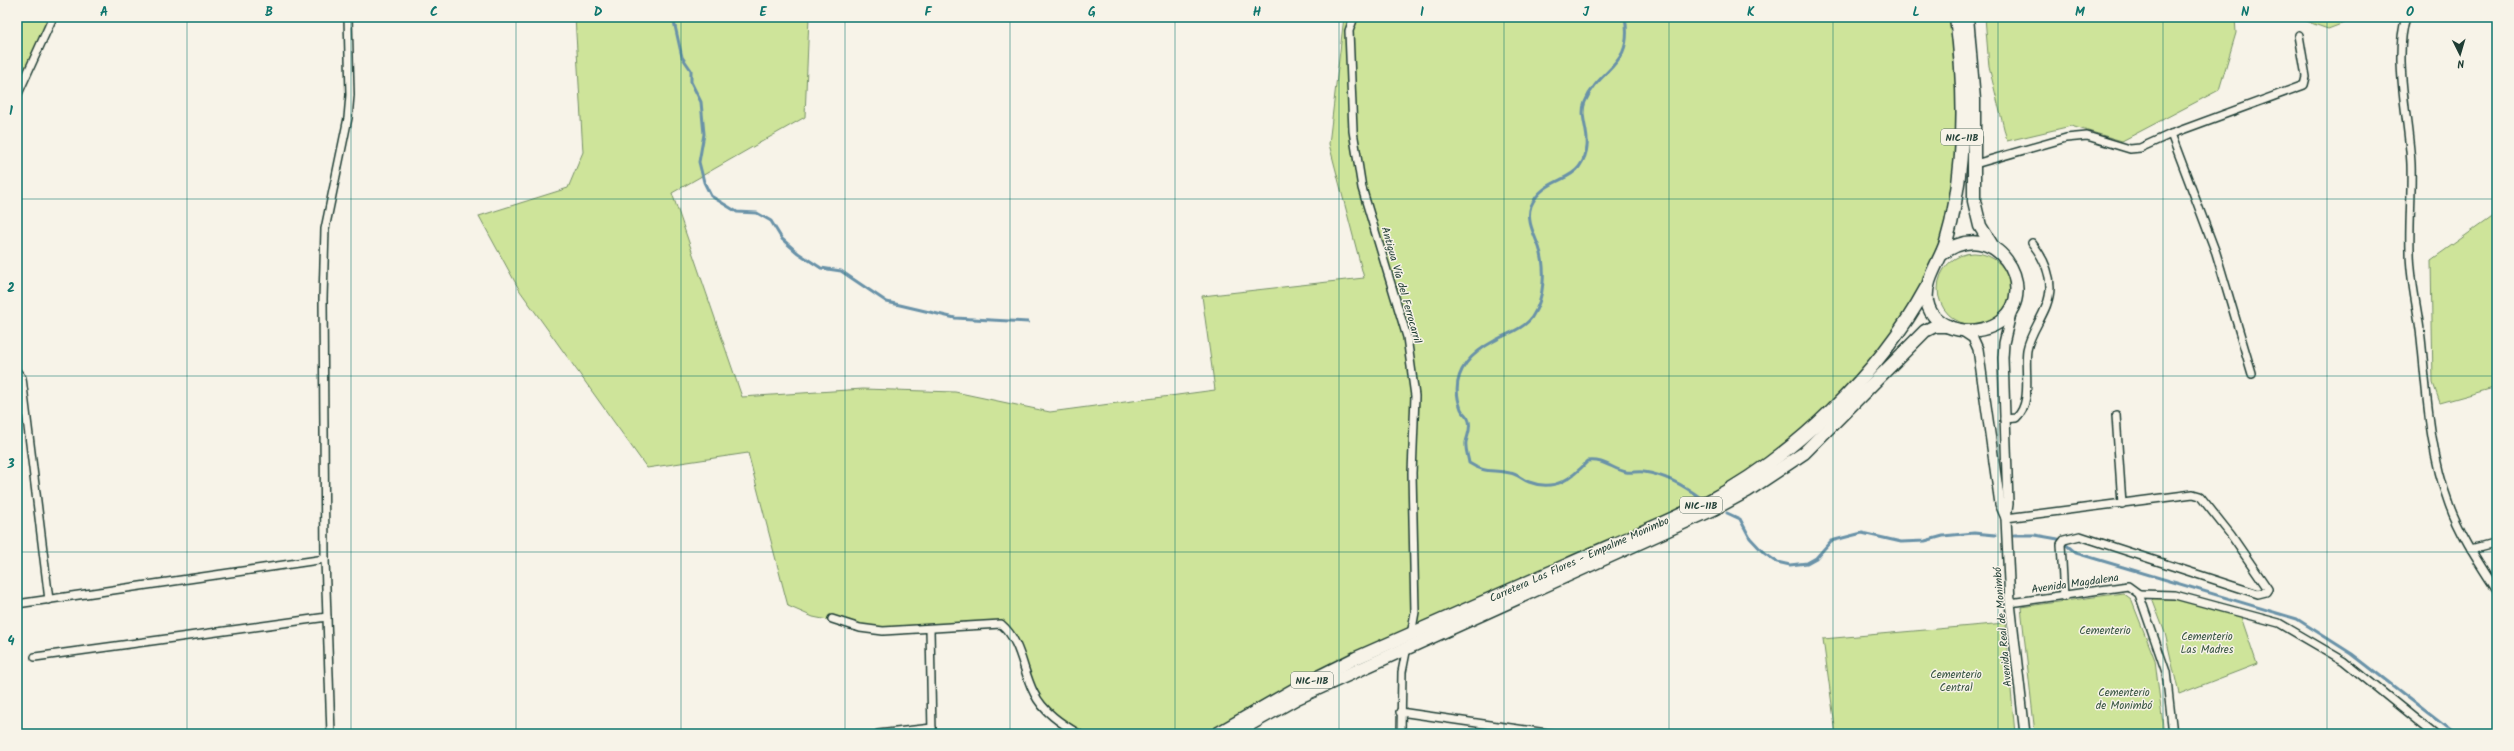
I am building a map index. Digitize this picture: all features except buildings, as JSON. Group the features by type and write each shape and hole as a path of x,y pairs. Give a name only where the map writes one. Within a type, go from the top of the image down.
{"highway":[{"name":"NIC-11B","path":"1956,17 1960,50 1962,151 1954,211 1941,255 1926,288 1930,310 1948,326 1961,330 1977,331 2001,322 2012,310 2016,294 2015,279 2007,261 1993,247 1980,226 1975,208 1973,188 1975,164 1974,100 1967,17"},
{"path":"1941,255 1962,243 1981,242 1993,247"},
{"name":"Carretera Las Flores - Empalme Monimbo","path":"1217,734 1304,684 1411,634 1708,502 1770,462 1810,430 1867,372 1900,333 1926,288"},
{"name":"Carretera Las Flores - Empalme Monimbo","path":"1234,734 1297,698 1714,508 1748,491 1804,453 1925,331 1935,326 1948,326"}],"street":[{"path":"17,96 53,17"},
{"path":"331,734 325,559 323,299 325,229 348,118 350,95 348,17"},
{"name":"Antigua Vía del Ferrocarril","path":"1354,17 1348,32 1350,77 1353,131 1362,188 1407,337 1415,396 1412,473 1415,612 1402,672 1400,712 1401,734"},
{"path":"2406,17 2402,30 2402,63 2410,162 2410,258 2412,287 2421,336 2428,423 2449,504 2471,550 2497,591"},
{"path":"1975,164 2066,138 2087,136 2130,149 2140,148 2171,134 2304,85 2306,77 2299,35"},
{"path":"2171,134 2216,253 2252,374"},
{"path":"2004,419 2016,418 2025,404 2027,349 2046,307 2050,289 2045,264 2032,243"},
{"name":"Avenida Real de Monimbó","path":"2012,310 2004,343 2004,419 2008,504 2006,518 2010,603 2025,734"},
{"name":"Avenida Real de Monimbó","path":"1961,330 1973,338 1979,355 2000,504 2006,518"},
{"path":"17,372 22,378 49,600"},
{"path":"2116,415 2122,504"},
{"path":"2006,518 2193,494 2200,496 2231,535 2258,577 2266,584 2266,592 2258,594 2080,536 2064,540 2061,544 2064,597"},
{"path":"2471,550 2497,543"},
{"path":"17,604 325,559"},
{"name":"Avenida Magdalena","path":"2010,603 2064,597 2128,586 2139,594"},
{"path":"2173,734 2165,666 2139,594 2175,595 2280,623 2344,661 2434,734"},
{"path":"35,657 327,617"},
{"path":"832,620 860,628 883,631 1001,624 1011,633 1034,694 1056,720 1079,734"},
{"path":"878,734 932,731 930,629"},
{"path":"1400,712 1554,734"}],"green space":[{"path":"17,17 53,17 17,96"},
{"path":"575,17 809,17 805,117 672,193 742,397 863,389 955,392 1050,412 1215,390 1202,296 1364,278 1329,144 1344,17 1956,17 1960,50 1955,204 1912,315 1802,437 1708,502 1411,634 1217,734 1079,734 1056,720 1034,694 1019,652 1001,624 883,631 813,617 788,606 748,453 647,468 520,291 479,216 568,188 583,152"},
{"path":"1985,17 2235,17 2236,33 2219,90 2122,141 2071,126 2007,141 1989,67"},
{"path":"2294,17 2360,17 2328,29"},
{"path":"2497,213 2497,387 2440,403 2433,383 2431,260"},
{"path":"1974,253 1994,259 2004,269 2010,289 2004,309 1994,319 1974,325 1954,319 1944,309 1938,289 1944,269 1954,259"},
{"path":"2123,593 2131,599 2155,660 2164,734 2035,734 2021,607"},
{"name":"Cementerio Las Madres","path":"2161,594 2239,611 2257,664 2179,694 2165,633 2151,596"},
{"name":"Cementerio Central","path":"2005,623 2015,734 1836,734 1823,639"}],"waterway":[{"path":"673,17 682,57 691,70 691,82 701,102 704,134 699,162 704,182 711,196 737,212 757,213 771,221 782,239 798,253 821,268 841,271 887,302 955,318 1028,322"},
{"path":"1625,17 1625,47 1614,65 1591,90 1585,102 1583,117 1587,149 1584,158 1574,172 1548,186 1542,191 1536,197 1531,206 1529,216 1530,222 1539,247 1543,264 1543,282 1540,301 1529,321 1475,353 1462,369 1459,377 1457,387 1458,398 1461,409 1468,418 1470,424 1466,442 1466,450 1469,463 1480,469 1513,474 1538,485 1562,482 1576,473 1588,461 1599,461 1621,471 1652,473 1668,478 1702,499"},
{"path":"1727,513 1740,519 1750,538 1764,553 1777,562 1790,565 1807,563 1816,558 1831,541 1862,533 1901,542 1925,541 1943,536 1974,533 1995,535"},
{"path":"2014,535 2035,535 2058,539"},
{"path":"2064,543 2076,553 2297,619 2352,654 2455,734"}],"park label":[{"name":"Cementerio","path":"2105,630"},
{"name":"Cementerio de Monimbó","path":"2124,698"}]}
